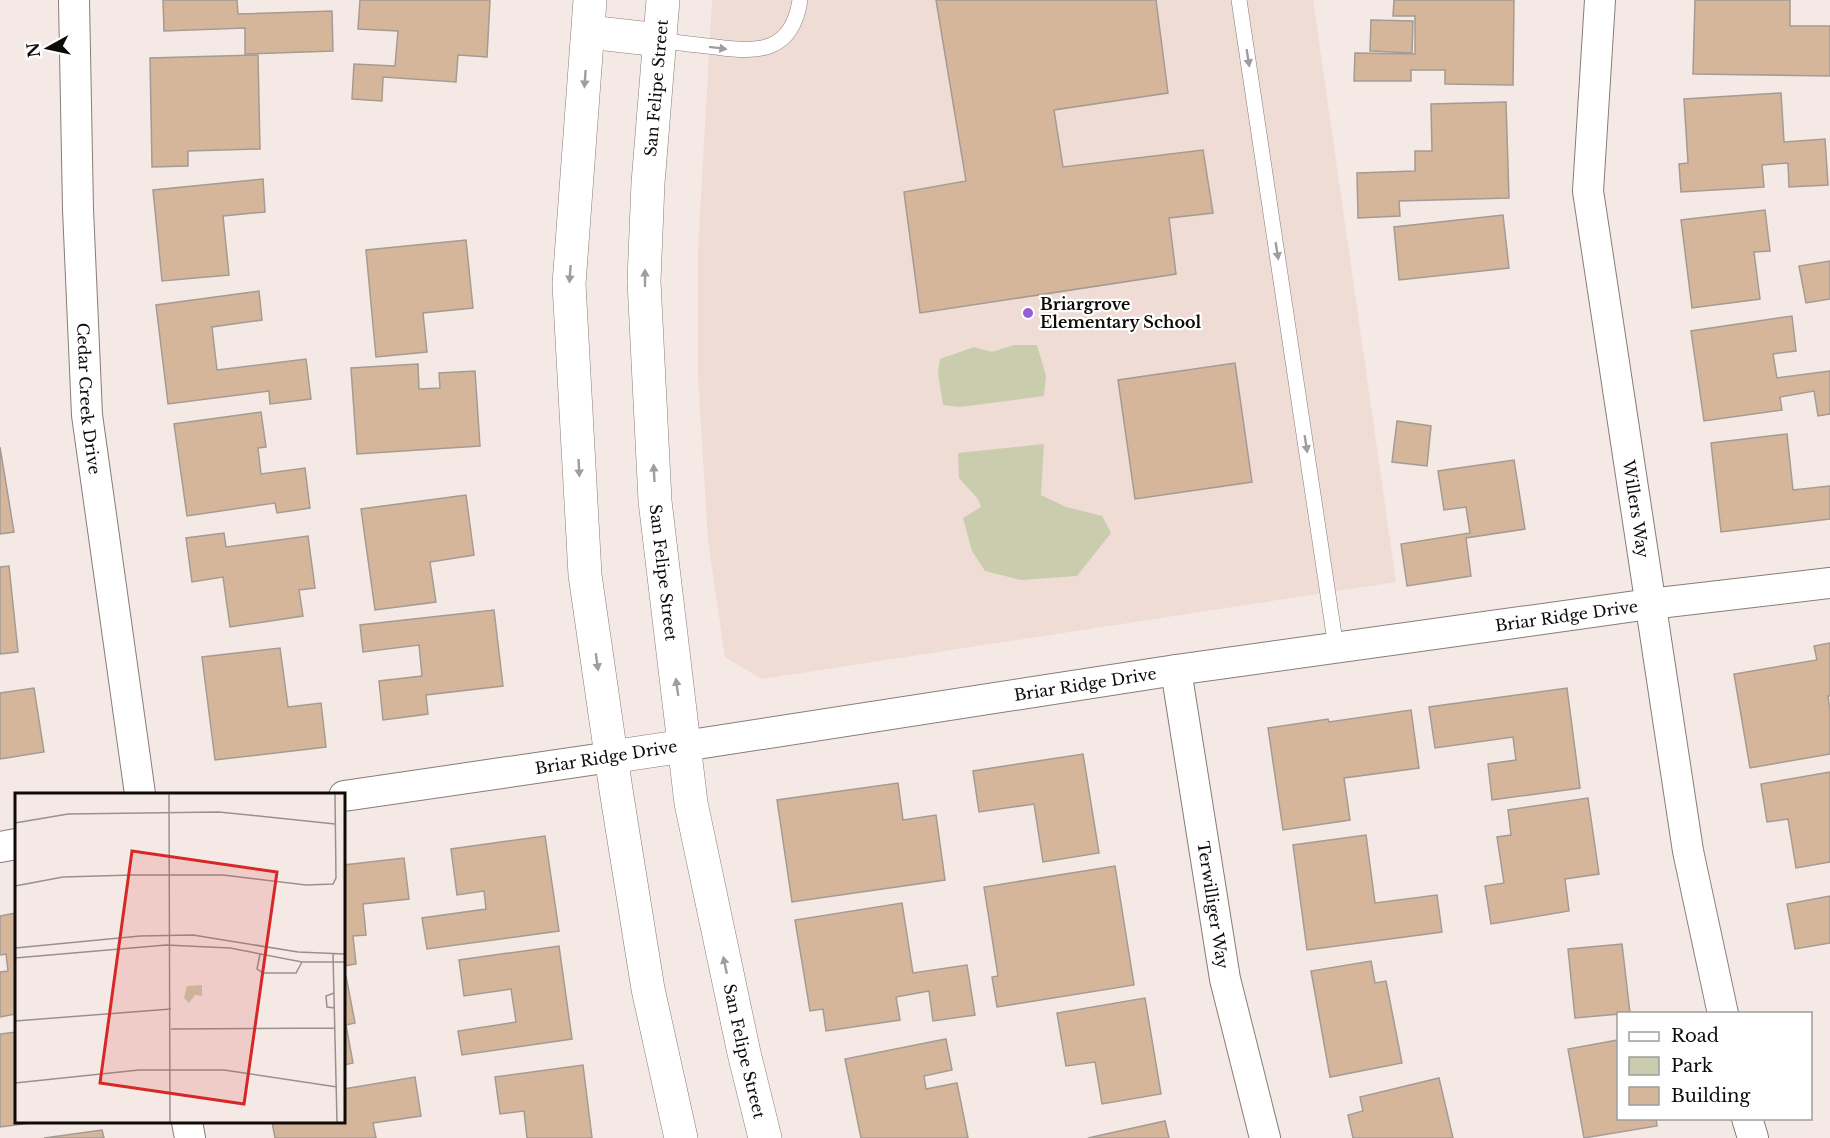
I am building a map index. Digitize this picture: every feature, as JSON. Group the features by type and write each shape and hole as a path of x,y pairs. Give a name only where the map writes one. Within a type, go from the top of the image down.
{"main road":[{"path":"590,0 569,284 585,575 648,989 681,1138"},
{"name":"San Felipe Street","path":"663,0 648,183 644,281 655,501 691,803 744,1053 765,1138"},
{"path":"589,32 660,40"},
{"name":"Briar Ridge Drive","path":"611,757 684,746"}],"street":[{"name":"Cedar Creek Drive","path":"74,0 78,210 87,415 140,793"},
{"name":"Willers Way","path":"1600,0 1588,191 1688,850 1724,1012"},
{"name":"Briar Ridge Drive","path":"684,746 1176,670 1650,604 1830,583"},
{"name":"Terwilliger Way","path":"1176,670 1225,979 1266,1138"},
{"name":"Briar Ridge Drive","path":"345,796 611,757"},
{"path":"0,847 15,844"},
{"path":"1747,1120 1753,1138"},
{"path":"187,1123 190,1138"}],"lane":[{"path":"660,40 745,51 760,50 773,46 786,35 798,17 800,0"},
{"path":"1239,0 1336,648"}],"shaded area":[{"name":"Briargrove Elementary School","path":"712,0 1313,0 1396,582 762,679 725,657 708,540 698,376 698,250"}],"green space":[{"path":"1014,345 1037,345 1046,376 1044,396 960,407 943,405 938,373 940,359 974,347 992,352"},
{"path":"1044,444 1041,495 1066,507 1102,516 1111,533 1077,576 1021,580 985,571 972,551 963,518 981,507 978,499 959,478 958,453"}],"building":[{"path":"163,0 237,0 238,14 332,11 333,51 245,54 245,28 164,31"},
{"path":"360,0 490,0 487,57 458,55 456,82 383,77 382,101 352,99 354,64 395,66 398,31 358,29"},
{"path":"936,0 1156,0 1168,93 1054,110 1063,167 1203,150 1213,213 1169,218 1176,274 920,313 904,192 966,181"},
{"path":"1394,0 1514,0 1513,85 1445,84 1445,70 1411,70 1411,81 1354,81 1355,53 1415,54 1415,16 1393,16"},
{"path":"1695,0 1790,0 1790,26 1830,26 1830,76 1693,74"},
{"path":"1371,20 1413,21 1412,53 1370,51"},
{"path":"258,55 260,149 188,151 188,166 152,167 150,58"},
{"path":"1781,93 1784,142 1825,139 1828,185 1789,187 1788,163 1762,165 1764,187 1681,192 1679,164 1688,163 1684,99"},
{"path":"1506,102 1509,198 1399,201 1400,216 1358,218 1357,173 1415,171 1415,151 1432,151 1431,104"},
{"path":"263,179 265,212 223,216 229,275 162,281 153,190"},
{"path":"1765,210 1770,251 1754,252 1760,299 1692,308 1681,220"},
{"path":"1503,215 1509,268 1399,280 1394,227"},
{"path":"466,240 473,308 423,313 427,352 376,357 366,250"},
{"path":"1830,261 1830,299 1806,303 1799,266"},
{"path":"259,291 262,320 212,327 217,370 306,359 311,399 270,404 269,391 168,404 156,305"},
{"path":"1792,316 1796,351 1773,354 1777,378 1830,371 1830,414 1818,416 1814,391 1780,397 1782,410 1704,421 1691,331"},
{"path":"1235,363 1252,482 1135,499 1118,380"},
{"path":"418,364 419,389 440,388 439,373 475,371 480,446 357,454 351,368"},
{"path":"261,412 266,447 258,448 261,474 305,468 310,508 277,513 275,503 187,516 174,424"},
{"path":"1397,421 1431,426 1427,466 1392,462"},
{"path":"1787,434 1793,490 1830,486 1830,519 1721,532 1711,443"},
{"path":"0,447 14,532 0,534"},
{"path":"1514,460 1525,529 1466,538 1471,576 1407,586 1401,544 1470,533 1466,507 1444,510 1438,471"},
{"path":"466,495 474,555 430,562 436,602 375,610 361,509"},
{"path":"224,533 226,547 308,536 315,588 299,590 303,616 230,627 223,577 192,582 186,538"},
{"path":"9,566 18,652 0,654 0,567"},
{"path":"494,610 503,686 426,695 428,714 383,720 379,681 422,676 419,645 363,652 360,625"},
{"path":"1830,643 1830,696 1828,696 1830,754 1750,768 1734,674 1817,660 1814,646"},
{"path":"280,648 288,707 321,703 326,747 215,760 202,657"},
{"path":"34,688 44,752 0,759 0,693"},
{"path":"1567,688 1580,788 1492,800 1488,764 1516,760 1513,737 1435,748 1429,707"},
{"path":"1411,710 1419,768 1344,778 1350,820 1283,830 1268,728"},
{"path":"1083,754 1099,853 1043,862 1034,804 979,812 973,771"},
{"path":"1830,772 1830,862 1796,868 1788,819 1767,822 1761,784"},
{"path":"898,783 903,820 936,815 945,880 792,902 777,800"},
{"path":"1588,798 1599,874 1565,879 1569,911 1491,924 1485,886 1504,883 1497,837 1511,835 1508,810"},
{"path":"1366,835 1375,903 1437,895 1442,932 1307,950 1293,845"},
{"path":"545,836 559,931 427,949 422,918 486,909 484,891 457,895 451,849"},
{"path":"404,858 409,899 363,904 366,935 353,936 356,964 345,966 345,865"},
{"path":"1115,866 1134,985 997,1007 992,977 998,976 984,887"},
{"path":"1830,896 1830,943 1795,949 1787,904"},
{"path":"902,903 913,973 967,965 975,1015 933,1021 929,991 896,997 900,1020 826,1031 823,1009 810,1011 795,920"},
{"path":"15,913 15,1014 0,1017 0,972 8,971 6,954 0,955 0,916"},
{"path":"1622,944 1630,1012 1575,1018 1568,949"},
{"path":"559,946 572,1039 462,1055 458,1031 516,1022 511,989 464,996 459,960"},
{"path":"1371,961 1375,983 1386,981 1402,1063 1330,1077 1311,971"},
{"path":"345,976 355,1023 346,1025 353,1063 345,1065"},
{"path":"1145,998 1161,1094 1102,1104 1095,1062 1066,1066 1057,1013"},
{"path":"15,1032 15,1123 31,1123 0,1127 0,1034"},
{"path":"946,1039 952,1070 924,1076 926,1089 957,1083 968,1138 861,1138 845,1059"},
{"path":"1617,1040 1617,1120 1656,1120 1657,1126 1584,1138 1568,1049"},
{"path":"583,1065 592,1138 527,1138 524,1111 500,1114 495,1077"},
{"path":"415,1077 421,1116 373,1123 376,1138 275,1138 272,1123 345,1123 345,1089"},
{"path":"1439,1078 1453,1138 1353,1138 1348,1115 1363,1111 1360,1097"},
{"path":"1165,1121 1169,1138 1088,1138"},
{"path":"102,1130 104,1138 44,1138"}],"place":[{"name":"Briargrove Elementary School","path":"1028,313"}]}
